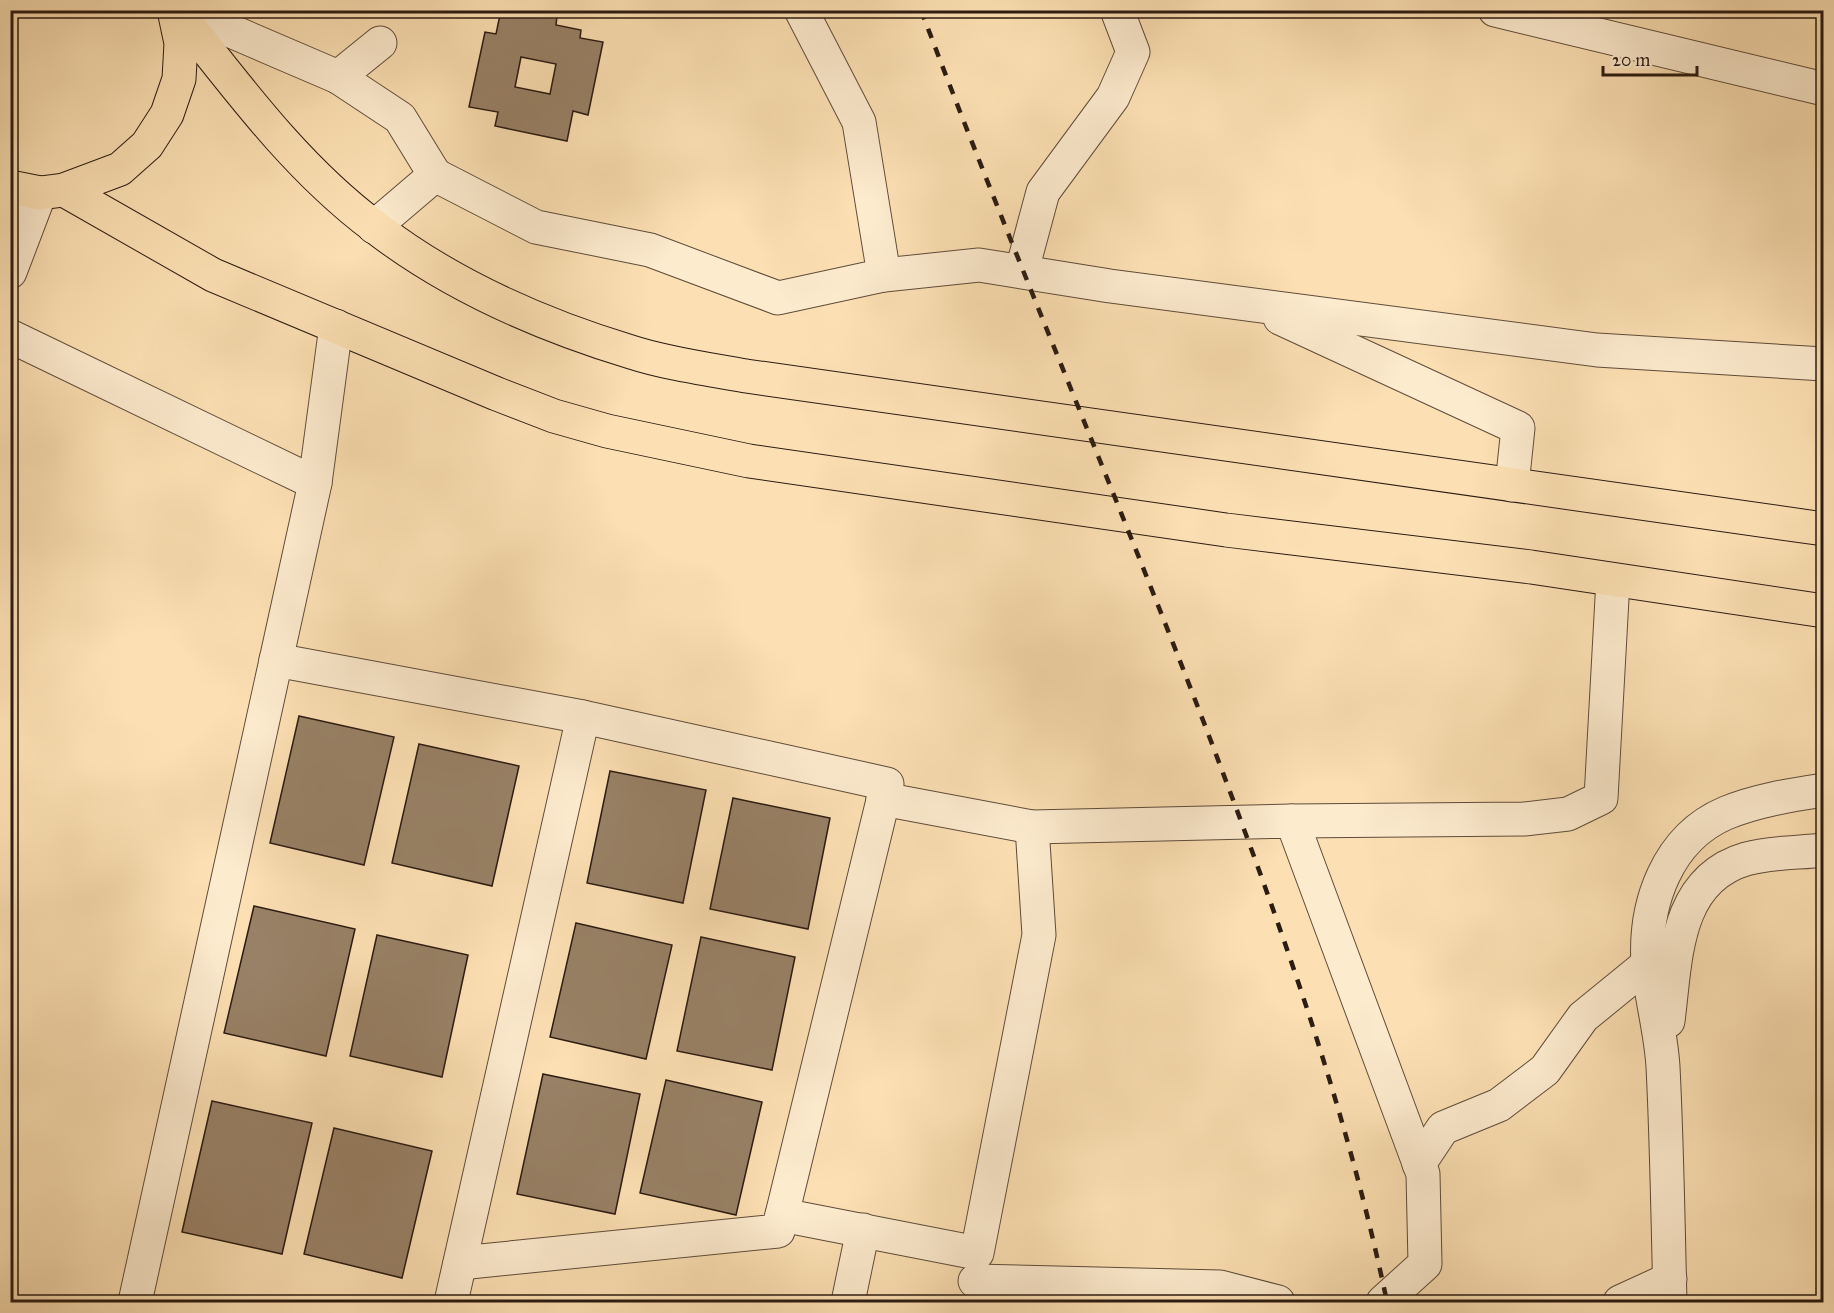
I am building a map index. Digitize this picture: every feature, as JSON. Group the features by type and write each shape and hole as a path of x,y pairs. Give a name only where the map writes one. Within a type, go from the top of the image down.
{"main road":[{"path":"38,190 120,169 147,145 167,114 179,70 181,43 175,10"},
{"path":"175,10 266,123 321,180 374,227 431,266 488,294 562,328 632,353 746,376 1824,529"},
{"path":"38,190 213,275 554,416 685,449 1226,530 1531,567 1824,611"}],"street":[{"path":"182,10 338,77 400,118 435,175 536,227 650,250 778,298 885,275 979,265 1022,270 1110,286 1597,350 1824,364"},
{"path":"801,10 858,122 885,275"},
{"path":"1022,270 1043,192 1113,97 1133,52 1118,10"},
{"path":"1495,10 1557,18 1824,88"},
{"path":"338,77 380,43"},
{"path":"374,227 435,175"},
{"path":"10,272 38,190"},
{"path":"1252,304 1518,428 1512,485"},
{"path":"135,1302 315,483 336,326"},
{"path":"10,336 315,483"},
{"path":"883,799 1032,826 1524,819 1568,814 1601,798 1613,580"},
{"path":"276,660 583,717 887,784 778,1231 460,1263"},
{"path":"451,1302 583,717"},
{"path":"1620,1302 1670,1291 1662,1064 1648,964 1648,931 1659,883 1686,842 1705,825 1726,813 1765,801 1824,790"},
{"path":"1292,821 1423,1173 1425,1264 1383,1302"},
{"path":"975,1279 1040,935 1032,826"},
{"path":"1662,1064 1679,937 1686,911 1694,897 1717,874 1746,859 1824,850"},
{"path":"1419,1164 1443,1128 1499,1106 1545,1070 1583,1017 1648,964"},
{"path":"782,1215 863,1230 975,1279 1220,1287 1278,1302"},
{"path":"848,1302 863,1230"}],"building":[{"path":"501,10 529,10 557,16 556,25 581,30 580,38 603,42 588,115 573,111 567,141 495,126 498,112 469,107 485,32 496,34","holes":["521,57 556,64 550,94 515,87"]},
{"path":"299,716 394,737 364,865 270,843"},
{"path":"419,744 519,766 492,886 392,863"},
{"path":"610,771 706,790 683,903 587,883"},
{"path":"733,798 830,818 808,929 710,909"},
{"path":"254,906 355,929 326,1056 224,1033"},
{"path":"576,923 672,945 646,1059 550,1037"},
{"path":"377,935 468,955 442,1077 350,1056"},
{"path":"701,937 795,957 772,1070 677,1051"},
{"path":"543,1074 640,1094 615,1214 517,1194"},
{"path":"666,1080 762,1102 736,1215 640,1193"},
{"path":"212,1101 312,1123 282,1254 182,1232"},
{"path":"334,1128 432,1151 402,1278 304,1254"}],"railway":[{"path":"921,10 1174,645 1261,876 1331,1086 1352,1157 1387,1302"}]}
